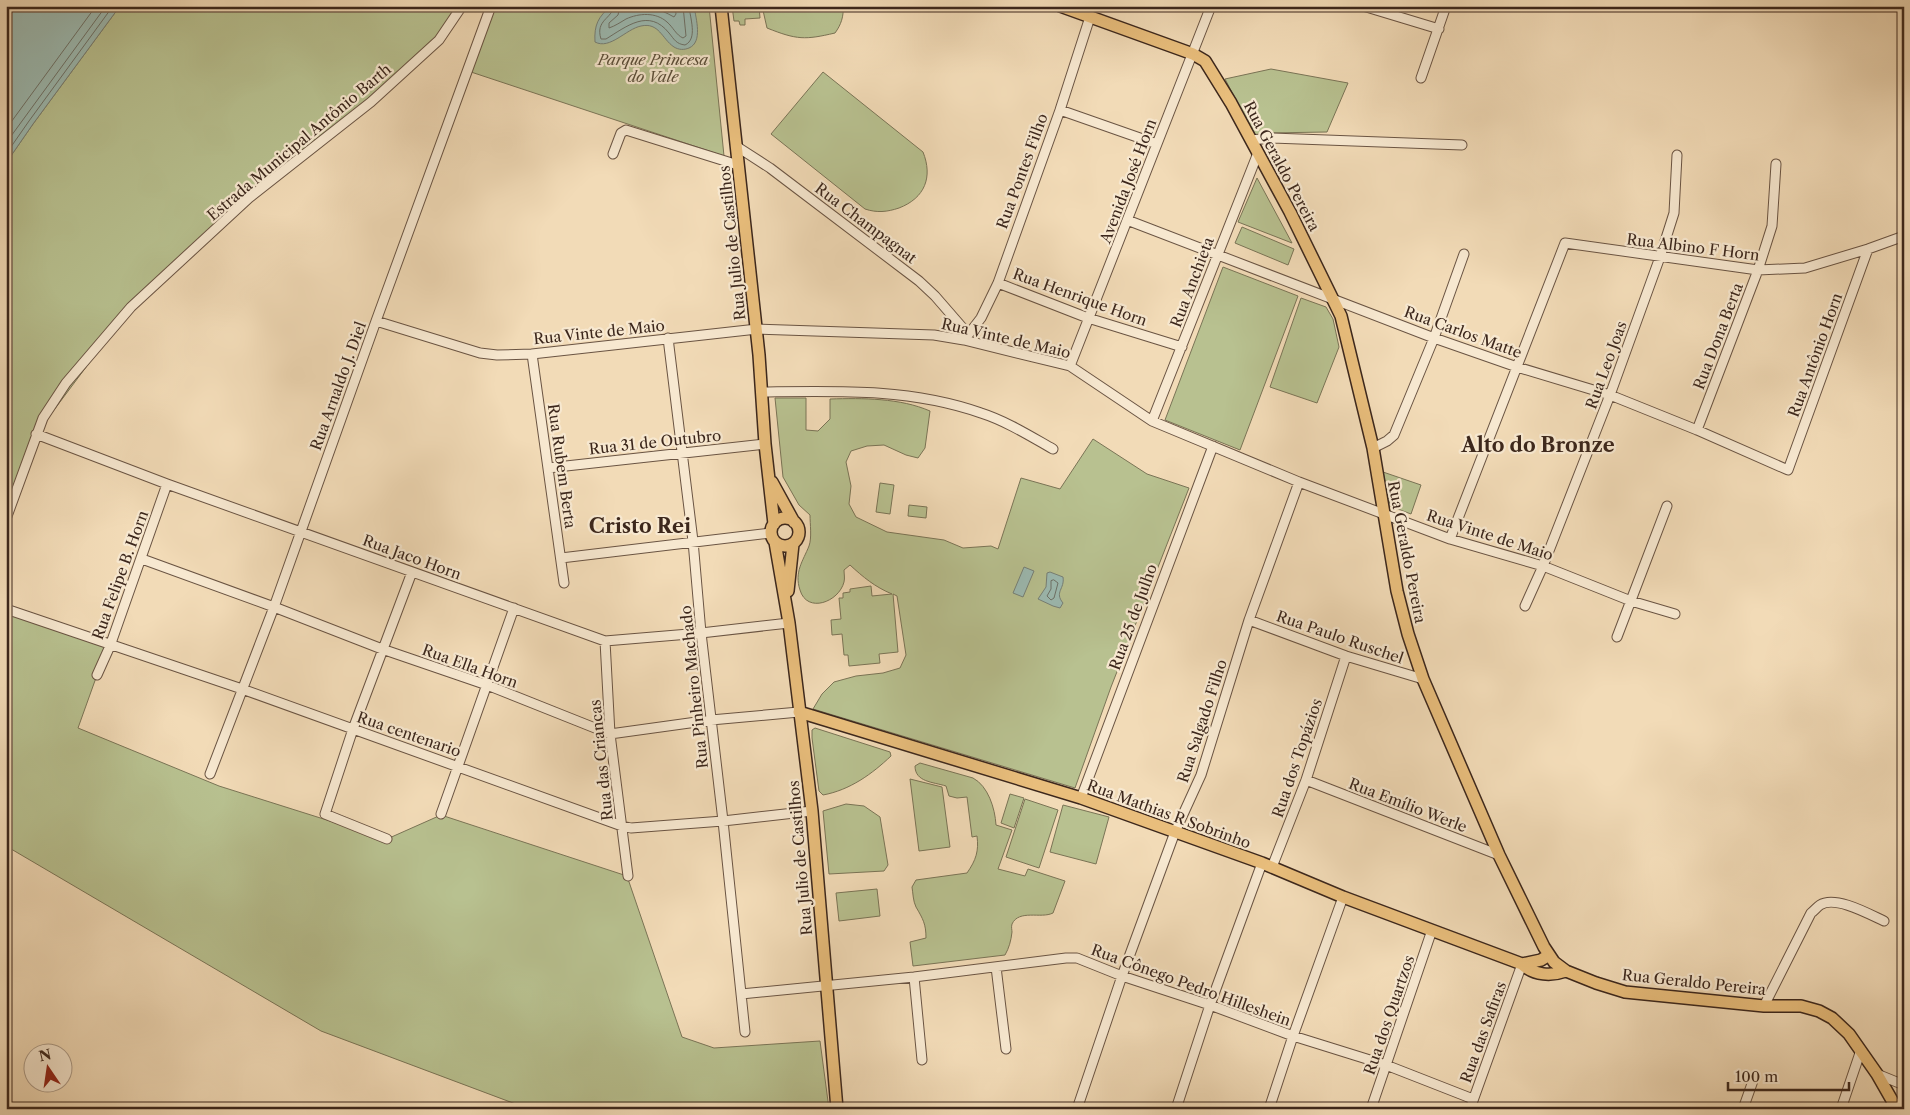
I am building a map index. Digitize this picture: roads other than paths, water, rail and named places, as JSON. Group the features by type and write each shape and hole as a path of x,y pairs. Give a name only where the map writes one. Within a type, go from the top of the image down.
{"main road":[{"name":"Rua Julio de Castilhos","path":"720,6 757,330 773,533 789,623 812,811 837,1109"},
{"name":"Rua Geraldo Pereira","path":"1060,6 1092,12 1194,54 1205,61 1232,103 1334,300 1345,332 1373,448 1397,591 1408,634 1423,679 1499,856 1544,947 1554,962 1566,971 1625,992 1764,1006 1801,1006 1818,1010 1832,1018 1849,1034 1877,1074 1897,1109"},
{"name":"Rua Julio de Castilhos","path":"769,476 794,522"},
{"path":"786,518 794,522 800,533 793,544 783,546 773,533 778,521 786,518"},
{"name":"Rua Julio de Castilhos","path":"786,605 793,544"},
{"name":"Rua Mathias R Sobrinho","path":"799,712 1081,798 1267,865 1522,964 1527,969 1552,976 1566,971"},
{"path":"1522,964 1541,960 1549,955"}],"street":[{"name":"Estrada Municipal Antônio Barth","path":"6,519 43,418 66,383 132,307 249,198 371,102 432,47 439,40 462,6"},
{"name":"Rua Arnaldo J. Diel","path":"210,774 274,607 491,6"},
{"name":"Avenida José Horn","path":"1070,366 1194,54 1211,6"},
{"path":"1363,6 1438,29"},
{"path":"1421,78 1446,6"},
{"name":"Rua Pontes Filho","path":"966,337 982,318 998,283 1060,110 1092,12"},
{"path":"1060,110 1157,144"},
{"path":"613,154 620,133 626,130 738,165"},
{"path":"1251,140 1272,138 1462,145"},
{"name":"Rua Champagnat","path":"736,146 770,168 920,281 935,296 966,337"},
{"name":"Rua Anchieta","path":"1152,421 1258,153"},
{"name":"Rua Leo Joas","path":"1525,606 1543,566 1610,395 1660,258 1674,213 1677,155"},
{"name":"Rua Dona Berta","path":"1697,430 1758,270 1772,226 1776,164"},
{"name":"Rua Carlos Matte","path":"1127,220 1434,338 1517,367 1610,395 1697,430 1788,470"},
{"name":"Rua Albino F Horn","path":"1517,367 1565,243 1660,258 1758,270 1805,268 1904,236"},
{"name":"Rua Antônio Horn","path":"1788,470 1868,249"},
{"path":"1373,448 1394,435 1434,338 1464,254"},
{"name":"Rua Henrique Horn","path":"998,283 1088,318 1182,347"},
{"name":"Rua Vinte de Maio","path":"376,321 480,353 496,355 532,354 757,330 934,334 966,337 1070,366 1152,421 1299,482 1450,539 1543,566 1631,601 1674,614"},
{"name":"Rua Pinheiro Machado","path":"668,338 693,541 701,633 723,821 744,1032"},
{"name":"Rua Rubem Berta","path":"532,354 564,583"},
{"path":"1450,539 1517,367"},
{"path":"762,392 846,390 908,395 982,413 1053,449"},
{"name":"Rua Jaco Horn","path":"36,434 167,484 604,641 789,623"},
{"name":"Rua 31 de Outubro","path":"548,468 765,444"},
{"name":"Rua 25 de Julho","path":"1081,798 1213,446"},
{"name":"Rua Salgado Filho","path":"1077,1109 1122,976 1175,832 1201,775 1249,620 1299,482"},
{"name":"Rua Felipe B. Horn","path":"97,675 110,646 142,559 167,484"},
{"path":"1617,637 1668,506"},
{"path":"561,558 773,533"},
{"name":"Rua Ella Horn","path":"142,559 382,649 487,686 610,734 711,720 799,712"},
{"path":"387,839 325,814 353,729 412,572"},
{"path":"441,814 514,608"},
{"name":"Rua centenario","path":"6,609 110,646 242,689 622,826 630,828 723,821 812,811"},
{"name":"Rua Paulo Ruschel","path":"1249,620 1346,656 1423,679"},
{"name":"Rua das Criancas","path":"604,641 610,734 628,876"},
{"name":"Rua dos Topázios","path":"1176,1109 1210,1004 1267,865 1306,780 1346,656"},
{"name":"Rua Emílio Werle","path":"1306,780 1499,856"},
{"path":"1269,1109 1343,896"},
{"path":"1764,1006 1811,913 1820,904 1833,902 1846,905 1884,921"},
{"name":"Rua dos Quartzos","path":"1372,1109 1432,930"},
{"name":"Rua Cônego Pedro Hilleshein","path":"741,994 914,977 1077,958 1122,976 1210,1004 1293,1036 1386,1065 1473,1099"},
{"name":"Rua das Safiras","path":"1470,1109 1522,964"},
{"path":"996,967 1006,1049"},
{"path":"914,977 922,1060"},
{"path":"1841,1109 1861,1050"},
{"path":"1877,1074 1904,1085"},
{"path":"1743,1109 1754,1078"}],"water":[{"path":"6,6 120,6 6,163"},
{"path":"611,6 694,6 698,30 696,41 689,48 678,49 670,44 660,32 647,25 635,28 606,43 595,42 595,31 598,22"},
{"path":"1024,567 1034,571 1023,597 1013,593"},
{"path":"1050,572 1063,577 1063,585 1059,596 1063,603 1060,608 1038,599 1046,587 1047,573"}],"district":[{"name":"Alto do Bronze","path":"1538,445"},
{"name":"Cristo Rei","path":"640,526"}],"park label":[{"name":"Parque Princesa do Vale","path":"653,68"}]}
